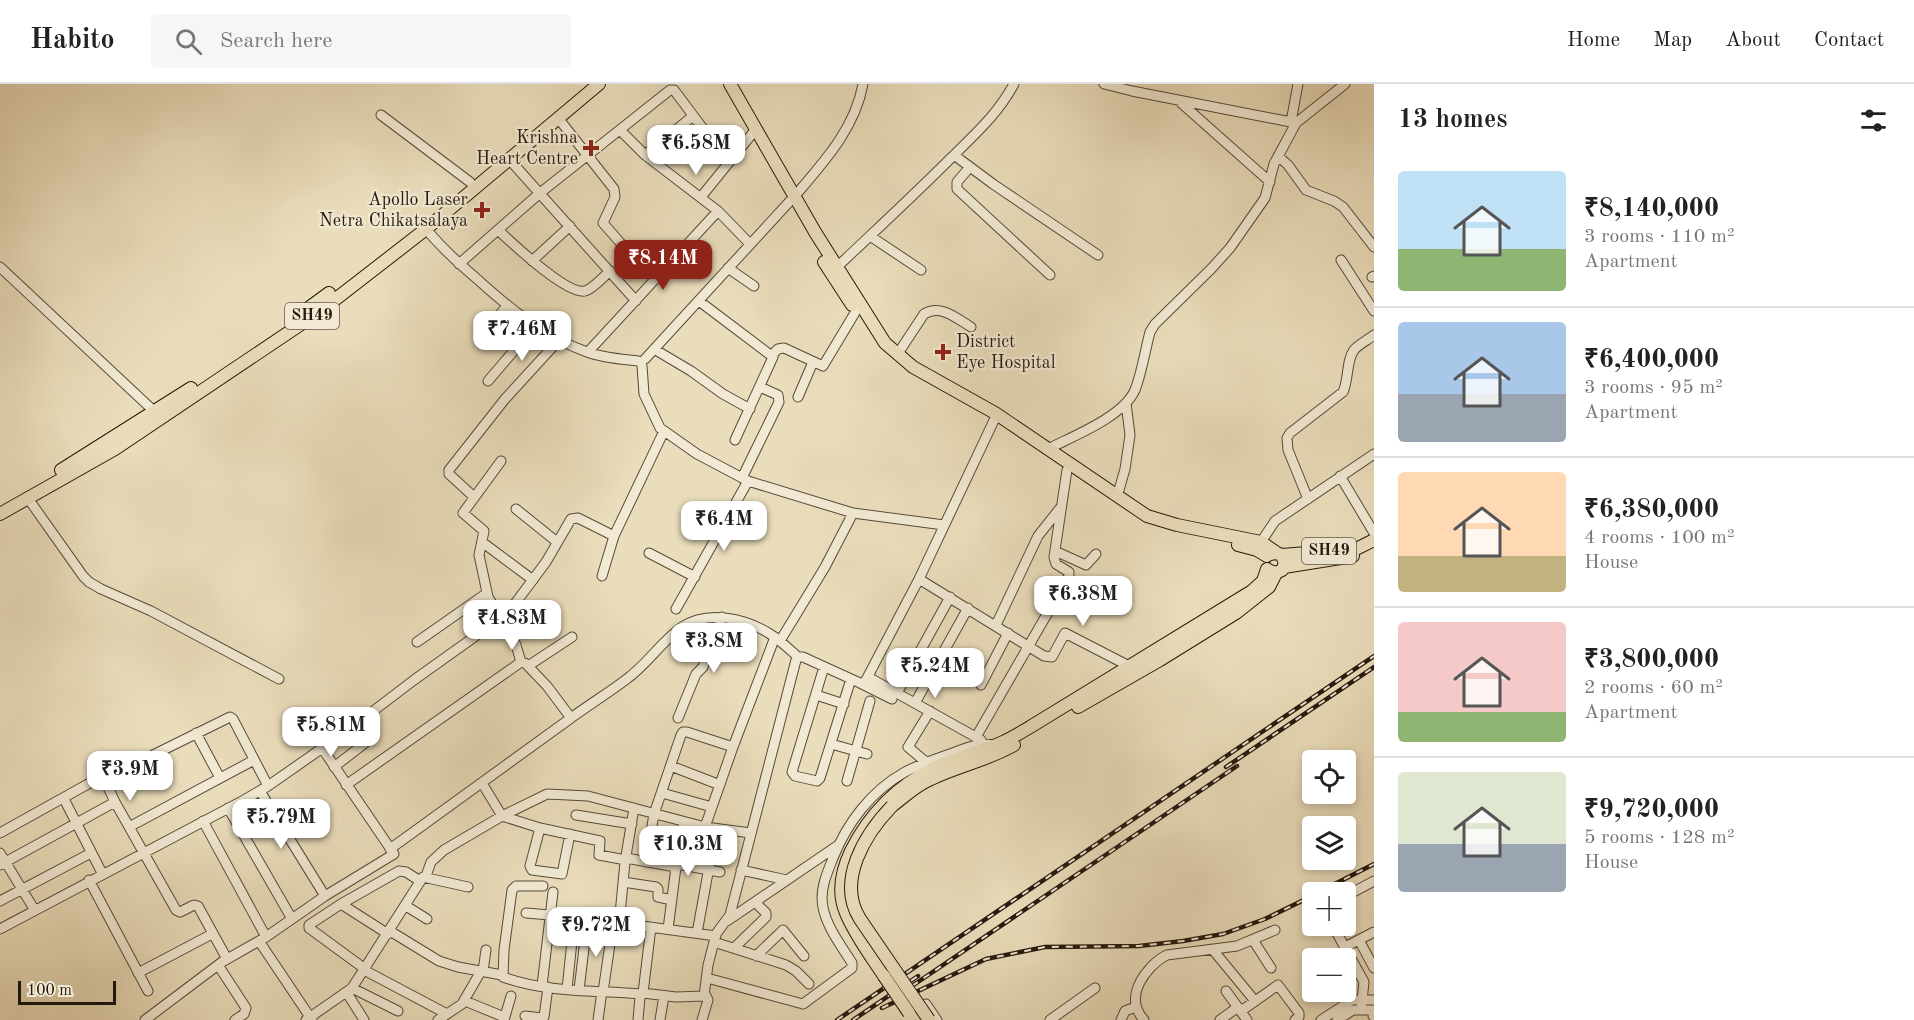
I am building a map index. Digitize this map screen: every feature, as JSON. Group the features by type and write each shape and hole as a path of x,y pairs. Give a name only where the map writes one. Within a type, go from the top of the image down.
{"main road":[{"name":"SH49","path":"0,514 114,449 158,415 319,302 415,230 589,84"},
{"name":"SH49","path":"0,505 158,415 319,312 426,229 599,84"},
{"name":"SH49","path":"722,84 753,131 836,282 883,350 909,372 995,417 1067,471 1139,519 1166,530 1257,550 1276,562 1357,556 1374,550"},
{"name":"SH49","path":"730,84 753,131"},
{"name":"SH49","path":"792,199 885,343 897,355 1048,449 1141,513 1161,521 1261,542 1276,562"},
{"name":"SH49","path":"1276,562 1356,549 1374,540"},
{"path":"929,1020 860,919 854,905 852,882 856,862 867,837 889,803 930,779 999,753 1075,705 1130,666 1252,591 1263,581 1276,562"},
{"path":"914,1020 863,944 842,902 842,876 846,861 861,832 913,779 942,764 992,745 1075,705 1161,660 1236,613 1269,587 1276,562"}],"street":[{"path":"863,84 848,127 834,150 642,362 644,394 660,428 697,454 745,479 853,513 944,525"},
{"path":"837,267 990,120 1003,104 1014,84"},
{"path":"1104,84 1132,92 1294,122 1345,84"},
{"path":"1048,449 1113,415 1126,403 1134,391 1151,330 1230,248 1265,198 1274,164 1294,122 1298,84"},
{"path":"459,264 540,194 670,90 674,90 728,162"},
{"path":"1178,100 1270,182"},
{"path":"381,115 470,182"},
{"path":"645,155 693,116"},
{"path":"558,118 614,189 615,197 603,223 624,247"},
{"path":"620,130 645,155 718,211 750,243"},
{"path":"701,197 753,131"},
{"path":"954,155 1098,255"},
{"path":"1278,156 1288,165 1306,190 1343,207 1374,247"},
{"path":"509,159 636,301"},
{"path":"970,167 957,182 957,189 1050,275"},
{"path":"588,352 718,211"},
{"path":"532,261 570,226"},
{"path":"426,229 459,264 507,306 535,326 559,340 588,352 642,362"},
{"path":"498,230 532,261 556,279 579,291 584,292 610,271"},
{"path":"870,236 921,270"},
{"path":"1341,260 1374,310"},
{"path":"0,267 158,415"},
{"path":"728,268 754,286"},
{"path":"699,301 772,355"},
{"path":"483,334 507,306"},
{"path":"897,355 924,314 931,310 943,310 971,327"},
{"path":"735,440 773,359 772,355 778,349 784,348 820,365 825,365 856,311"},
{"path":"488,381 535,326"},
{"path":"1308,499 1288,450 1287,438 1290,433 1343,392 1353,351 1374,335"},
{"path":"474,497 448,474 449,470 505,399 559,340"},
{"path":"654,349 691,370 723,394 750,409"},
{"path":"798,397 813,362"},
{"path":"676,609 745,479 779,402 778,395 760,387"},
{"path":"1117,497 1130,435 1126,403"},
{"path":"824,667 793,775 819,780 844,704 919,579 995,417"},
{"path":"602,576 614,536 664,431"},
{"path":"1261,542 1275,521 1374,454"},
{"path":"501,461 463,513 482,529 484,534 479,555 491,605 525,664 547,686 571,717"},
{"path":"976,737 1069,576 1069,572 1054,561 1067,471"},
{"path":"1340,476 1374,533"},
{"path":"27,497 83,576 95,586 172,622 279,679"},
{"path":"996,625 1038,536 1062,506"},
{"path":"516,509 557,542"},
{"path":"705,827 733,747 777,639 825,567 853,513"},
{"path":"0,929 264,788 322,748 511,610 574,517 614,536"},
{"path":"1038,536 1086,565 1096,554"},
{"path":"482,542 533,580"},
{"path":"650,553 695,577"},
{"path":"919,579 1044,656 1052,657 1065,633 1130,666"},
{"path":"417,642 487,593"},
{"path":"894,696 950,597"},
{"path":"915,703 968,608"},
{"path":"678,718 696,674 703,667 722,617"},
{"path":"390,849 571,717 629,678 682,627 700,619 722,617 760,628 798,657 803,657 915,703 992,745"},
{"path":"981,685 1008,633"},
{"path":"346,785 525,664 572,637"},
{"path":"702,1020 708,1000 705,994 708,965 715,939 730,915 798,657"},
{"path":"816,695 844,704"},
{"path":"847,781 870,701"},
{"path":"927,763 909,747 930,711"},
{"path":"106,783 153,755 227,717 232,717 255,760 264,788 325,896"},
{"path":"646,862 654,814 683,732 733,747"},
{"path":"196,733 219,778"},
{"path":"334,767 365,743"},
{"path":"707,978 803,1004 852,968 852,963 827,919 822,904 822,895 826,875 852,820 873,797 902,774 979,743 992,745"},
{"path":"831,744 867,754"},
{"path":"145,1020 227,959 263,939 325,896 394,854 322,748"},
{"path":"129,827 255,760"},
{"path":"671,766 720,785"},
{"path":"0,834 97,779 102,780 106,783 176,910 180,912 194,905 198,906 227,959"},
{"path":"482,783 502,816 540,828 600,841 599,855 720,872"},
{"path":"662,793 712,807"},
{"path":"203,821 263,939 310,1019 350,990 406,906 431,862 444,850 502,816 547,794 588,796 705,827 751,833"},
{"path":"63,799 102,873"},
{"path":"3,863 115,802"},
{"path":"228,808 292,919"},
{"path":"620,923 623,882 634,808"},
{"path":"576,815 632,824"},
{"path":"668,930 684,822"},
{"path":"540,828 530,866 532,870 562,874 570,834"},
{"path":"697,933 716,828"},
{"path":"726,922 839,844"},
{"path":"0,853 3,863 34,909"},
{"path":"0,902 91,853"},
{"path":"741,870 787,880"},
{"path":"447,1014 365,969 309,928 309,925 341,904 401,871 423,879 468,887"},
{"path":"89,880 148,991"},
{"path":"1356,891 1374,881"},
{"path":"623,882 656,887 659,898 672,900"},
{"path":"502,975 512,890 516,886 543,886"},
{"path":"525,1016 544,1017 553,892"},
{"path":"734,897 754,903 766,913 766,917 734,948"},
{"path":"341,904 439,961 458,967 567,989 664,996 702,997 705,994"},
{"path":"406,906 426,919"},
{"path":"526,913 574,922 617,926 620,923 697,933 792,968 809,984"},
{"path":"567,989 574,922"},
{"path":"579,990 587,923"},
{"path":"638,1020 651,927"},
{"path":"756,956 783,930 804,956"},
{"path":"1144,1020 1136,1007 1136,993 1139,982 1160,958 1167,955 1237,946 1275,930"},
{"path":"1345,947 1374,932"},
{"path":"138,973 212,934"},
{"path":"1339,936 1364,982 1362,1004"},
{"path":"1253,940 1271,968"},
{"path":"1359,940 1374,968"},
{"path":"598,1020 610,944"},
{"path":"438,1020 459,1007 465,1000 482,971 486,950"},
{"path":"1213,950 1256,1001"},
{"path":"218,965 246,1008 244,1014 235,1020"},
{"path":"1220,1020 1256,1001 1278,985 1299,1013 1299,1017 1295,1020"},
{"path":"1050,1020 1095,988"},
{"path":"350,990 398,1011"},
{"path":"350,990 364,1020"},
{"path":"1226,991 1248,1020"},
{"path":"465,1000 504,1018 511,996"},
{"path":"660,1020 664,996"},
{"path":"1338,1020 1362,1004 1374,1000"},
{"path":"1321,1020 1348,1001 1362,1004 1374,1014"},
{"path":"926,1004 937,1020"},
{"path":"1121,1020 1125,1011 1136,1007"}],"railway":[{"path":"837,1020 1374,656"},
{"path":"1226,767 1374,667"},
{"path":"912,986 1237,766"},
{"path":"1339,882 1374,864"},
{"path":"882,1008 986,959 1045,947 1139,946 1223,934 1265,919 1302,901"},
{"path":"853,1020 918,976"}],"place":[{"name":"Krishna Heart Centre","path":"591,148"},
{"name":"Apollo Laser Netra Chikatsalaya","path":"482,210"},
{"name":"District Eye Hospital","path":"943,352"}]}
